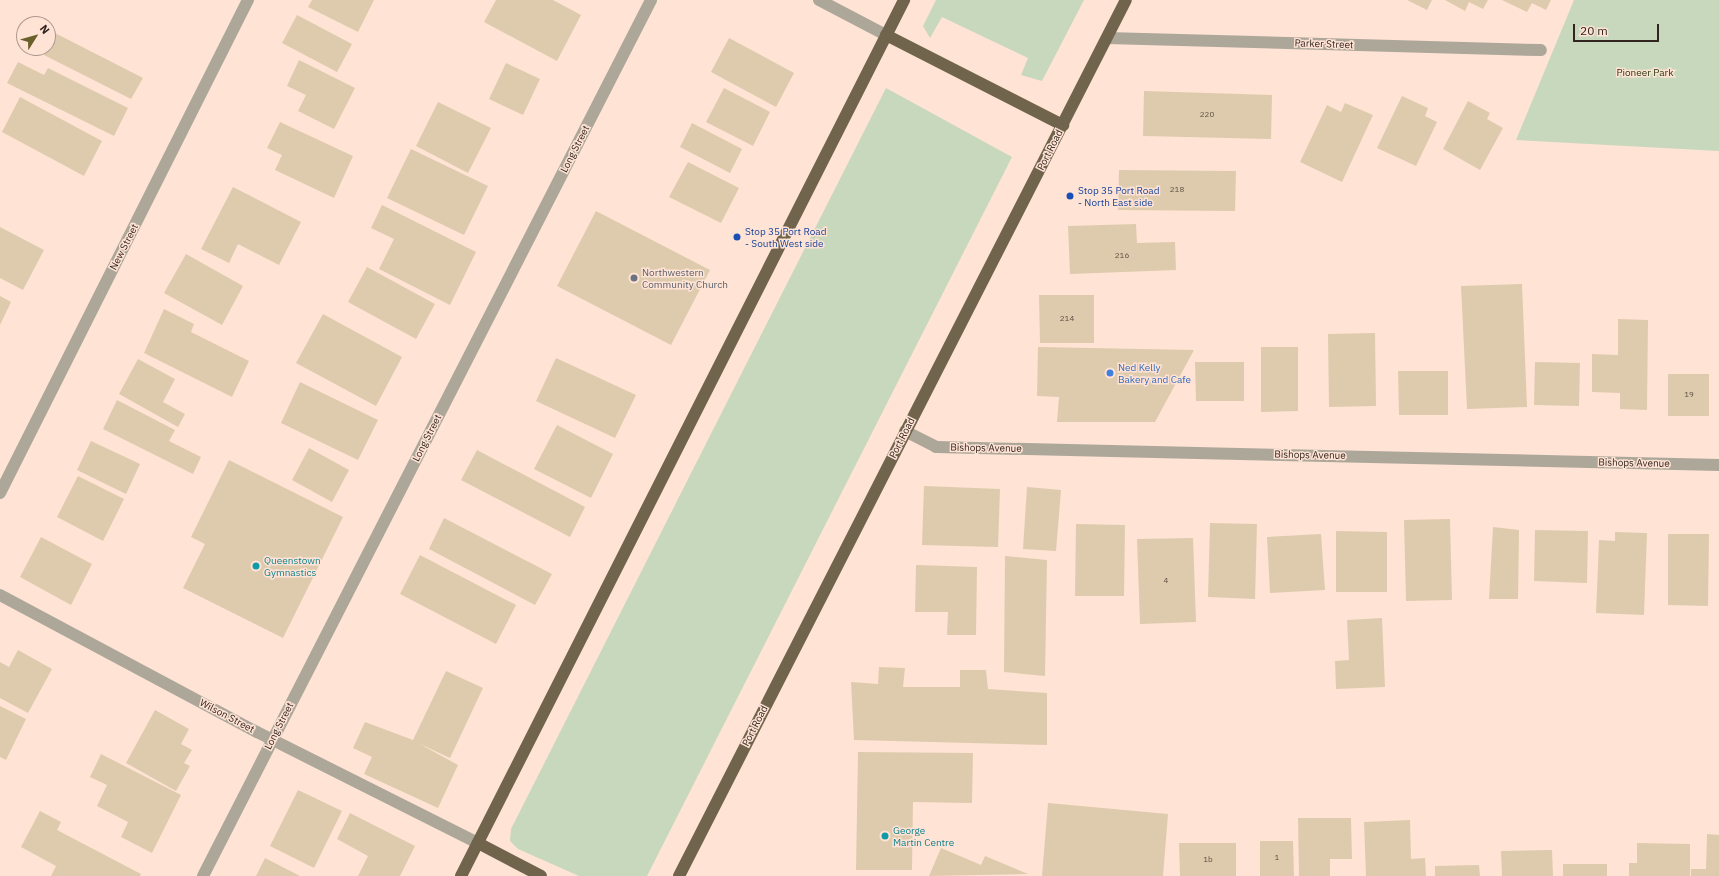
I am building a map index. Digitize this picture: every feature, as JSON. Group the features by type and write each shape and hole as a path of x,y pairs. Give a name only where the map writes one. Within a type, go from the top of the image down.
{"highway":[{"path":"461,876 904,0"},
{"name":"Port Road","path":"679,876 1126,0"},
{"path":"886,35 1063,125"},
{"path":"478,844 541,876"}],"street":[{"name":"New Street","path":"0,493 248,0"},
{"name":"Long Street","path":"203,876 651,0"},
{"path":"819,0 886,35"},
{"name":"Parker Street","path":"1107,38 1541,50"},
{"name":"Bishops Avenue","path":"905,432 936,447 1719,464"},
{"name":"Wilson Street","path":"0,595 272,739 478,844"}],"green space":[{"path":"936,0 1084,0 1042,81 1021,75 1028,58 942,17 930,38 923,26"},
{"name":"Pioneer Park","path":"1574,0 1719,0 1719,151 1516,140"},
{"path":"886,88 1012,157 647,876 579,876 518,849 510,841 511,829"}],"building":[{"path":"312,0 374,0 358,32 308,7"},
{"path":"496,0 553,0 581,15 557,61 484,22"},
{"path":"1407,0 1432,0 1427,10"},
{"path":"1445,0 1488,0 1483,9 1469,2 1465,11"},
{"path":"1502,0 1551,0 1546,10 1532,3 1527,12"},
{"path":"297,15 352,44 337,72 282,43"},
{"path":"56,34 143,78 131,99 46,56 56,56"},
{"path":"729,38 794,73 776,107 711,72"},
{"path":"299,60 355,88 334,129 298,111 306,95 287,86"},
{"path":"18,62 44,75 48,68 128,108 114,136 7,83"},
{"path":"506,63 540,79 523,115 489,99"},
{"path":"724,88 770,112 753,146 706,122"},
{"path":"1144,91 1272,95 1271,139 1143,136"},
{"path":"1402,96 1428,108 1425,116 1437,122 1416,166 1377,148"},
{"path":"20,97 102,141 84,176 2,132"},
{"path":"1468,101 1490,113 1487,119 1503,128 1480,170 1443,149"},
{"path":"438,102 491,128 468,173 416,146"},
{"path":"1345,103 1373,115 1342,182 1300,162 1327,105 1341,112"},
{"path":"280,122 353,156 334,198 275,170 282,155 267,148"},
{"path":"692,123 742,149 730,173 680,147"},
{"path":"411,149 488,186 464,235 387,198"},
{"path":"688,162 739,188 721,223 669,197"},
{"path":"1119,170 1236,171 1235,211 1118,210"},
{"path":"233,187 301,222 279,265 238,244 229,263 201,249"},
{"path":"382,205 476,252 450,305 379,269 394,239 371,228"},
{"name":"Northwestern Community Church","path":"596,211 710,270 671,345 557,286"},
{"path":"1136,224 1137,243 1175,242 1176,270 1070,274 1068,226"},
{"path":"0,227 44,250 23,290 0,278"},
{"path":"186,254 243,286 222,325 164,293"},
{"path":"367,267 435,304 416,339 348,302"},
{"path":"1522,284 1527,407 1467,409 1461,286"},
{"path":"1039,295 1094,295 1094,343 1040,343"},
{"path":"0,296 11,302 0,325"},
{"path":"164,309 194,324 191,332 249,361 232,397 144,353"},
{"path":"323,314 402,357 376,406 296,363"},
{"path":"1618,319 1648,320 1647,410 1620,409 1620,393 1592,392 1592,354 1618,355"},
{"path":"1375,333 1376,406 1329,407 1328,334"},
{"name":"Ned Kelly Bakery and Cafe","path":"1038,347 1194,350 1155,422 1057,422 1059,397 1037,396"},
{"path":"1261,347 1298,347 1298,411 1261,412"},
{"path":"556,358 636,395 615,438 536,401"},
{"path":"138,359 175,379 163,402 185,414 178,427 119,394"},
{"path":"1195,362 1244,362 1244,401 1196,401"},
{"path":"1535,362 1580,363 1579,406 1534,405"},
{"path":"1398,371 1448,371 1448,415 1399,415"},
{"path":"1668,374 1709,374 1709,416 1668,416"},
{"path":"300,382 378,420 358,460 281,423"},
{"path":"117,400 175,430 169,441 201,457 193,474 103,429"},
{"path":"557,425 613,454 591,498 534,469"},
{"path":"91,441 140,464 126,494 77,470"},
{"path":"309,448 349,470 332,502 292,480"},
{"path":"477,450 585,507 570,537 461,480"},
{"name":"Queenstown Gymnastics","path":"229,460 343,517 283,638 183,588 205,544 191,537"},
{"path":"78,476 124,499 103,541 57,517"},
{"path":"924,486 1000,489 998,547 922,545"},
{"path":"1027,487 1061,490 1056,551 1023,549"},
{"path":"444,518 552,574 535,605 429,549"},
{"path":"1450,519 1452,600 1406,601 1404,520"},
{"path":"1210,523 1257,524 1255,599 1208,597"},
{"path":"1076,524 1125,525 1124,596 1075,596"},
{"path":"1493,527 1519,530 1518,599 1489,599"},
{"path":"1535,530 1588,531 1587,583 1534,581"},
{"path":"1336,531 1387,532 1387,592 1336,592"},
{"path":"1615,532 1647,533 1644,615 1596,613 1599,540 1615,541"},
{"path":"1321,534 1325,590 1270,593 1267,537"},
{"path":"1668,534 1709,534 1708,606 1668,605"},
{"path":"41,537 92,564 71,605 20,577"},
{"path":"1193,538 1196,622 1140,624 1137,539"},
{"path":"420,555 516,605 496,644 400,594"},
{"path":"1005,556 1047,560 1045,676 1004,672"},
{"path":"916,565 977,567 976,635 947,635 948,612 915,612"},
{"path":"1382,618 1385,687 1336,689 1335,661 1349,660 1347,620"},
{"path":"18,650 52,669 28,713 0,698 0,662 9,667"},
{"path":"879,667 905,668 903,687 960,687 960,670 986,670 988,689 1047,693 1047,745 854,740 851,682 878,684"},
{"path":"446,671 483,688 450,758 418,743 458,765 438,808 364,774 372,757 353,748 365,722 413,740"},
{"path":"0,706 26,719 6,760 0,757"},
{"path":"155,710 189,729 181,744 192,750 184,763 190,766 176,791 126,763"},
{"name":"George Martin Centre","path":"858,752 973,753 972,803 913,802 912,870 856,870"},
{"path":"101,754 181,795 152,853 121,837 128,822 97,806 107,785 90,777"},
{"path":"298,790 342,811 314,868 270,846"},
{"path":"1048,803 1168,814 1163,876 1042,876"},
{"path":"40,811 61,822 57,830 141,874 140,876 51,876 56,866 21,847"},
{"path":"350,813 415,846 400,876 358,876 368,856 337,839"},
{"path":"1298,818 1351,818 1352,859 1330,859 1330,876 1299,876"},
{"path":"1410,820 1411,859 1425,858 1426,876 1366,876 1364,822"},
{"path":"1707,834 1719,835 1719,876 1691,876 1691,869 1706,869"},
{"path":"1260,841 1293,841 1294,876 1260,876"},
{"path":"1179,843 1236,843 1236,876 1180,876"},
{"path":"1637,843 1690,844 1690,876 1629,876 1629,863 1637,863"},
{"path":"941,848 981,865 985,856 1028,874 929,876"},
{"path":"1552,850 1553,876 1502,876 1501,851"},
{"path":"265,858 300,876 256,876"},
{"path":"1563,864 1607,864 1607,876 1563,876"},
{"path":"1479,865 1480,876 1435,876 1435,866"}],"place":[{"name":"Stop 35 Port Road - North East side","path":"1070,196"},
{"name":"Stop 35 Port Road - South West side","path":"737,237"},
{"name":"Northwestern Community Church","path":"634,278"},
{"name":"Ned Kelly Bakery and Cafe","path":"1110,373"},
{"name":"Queenstown Gymnastics","path":"256,566"},
{"name":"George Martin Centre","path":"885,836"}]}
